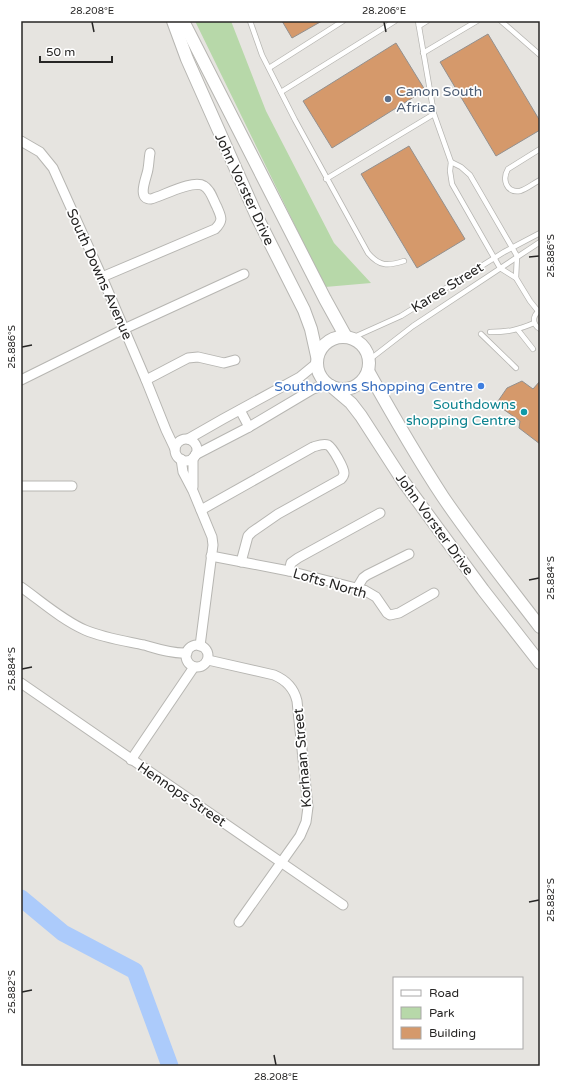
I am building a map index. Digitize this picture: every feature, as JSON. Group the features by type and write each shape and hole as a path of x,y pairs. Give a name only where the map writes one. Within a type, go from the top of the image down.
{"street":[{"name":"John Vorster Drive","path":"173,21 194,74 252,204 304,310 311,329 317,360"},
{"name":"John Vorster Drive","path":"183,21 325,299 349,337"},
{"name":"South Downs Avenue","path":"21,141 40,152 53,168 102,277 175,449"},
{"path":"102,277 215,229 220,224 220,214 204,185 191,184 151,200 143,195 150,153"},
{"path":"21,380 124,329 244,274"},
{"path":"181,459 187,460 194,457 249,427 313,389 329,385 344,388 356,385 363,379 368,366 366,351 361,343 349,337 336,337 328,341 321,348 317,360 318,371 329,385"},
{"path":"146,380 188,358 198,357 224,363 235,360"},
{"path":"200,646 212,536 193,491 183,472 181,459 177,455 175,449 177,444 300,377 317,360"},
{"name":"John Vorster Drive","path":"368,366 403,435 444,497 502,578 540,626"},
{"name":"John Vorster Drive","path":"329,385 351,403 361,416 403,481 483,590 540,663"},
{"path":"240,410 249,427"},
{"name":"South Downs Avenue","path":"162,420 185,440"},
{"path":"185,440 193,442 196,447 192,478 193,491"},
{"path":"201,510 312,447 324,445 329,446 332,449 344,469 344,476 278,514 252,532 248,536 241,562"},
{"path":"21,486 72,486"},
{"path":"289,571 291,563 380,513"},
{"path":"357,588 362,578 367,574 409,554"},
{"name":"Lofts North","path":"211,556 289,571 357,588 376,597 390,615 399,612 434,593"},
{"path":"21,587 66,619 85,630 158,649 178,653 187,653"},
{"path":"194,646 200,646 207,651 208,660 203,666 194,667 187,662 187,653 194,646"},
{"name":"Korhaan Street","path":"208,660 282,678 291,688 296,697 308,808 304,828 300,836 239,922"},
{"path":"132,760 194,667"},
{"name":"Hennops Street","path":"22,684 343,905"}],"lane":[{"path":"250,21 262,55 326,179 363,244 374,261 384,265 404,261"},
{"path":"269,68 342,21"},
{"path":"281,92 396,21"},
{"path":"427,21 418,24 434,114 450,162 450,178 454,188 500,268 516,278 530,301 539,310 534,316 534,323 540,329"},
{"path":"423,53 477,21"},
{"path":"501,21 540,55"},
{"path":"326,179 434,114"},
{"path":"540,149 508,169 505,174 505,181 507,186 513,190 519,191 540,180"},
{"path":"450,162 461,167 470,175 517,256 516,278"},
{"name":"Karee Street","path":"349,337 401,316 494,258 540,233"},
{"name":"Karee Street","path":"368,366 413,326 540,242"},
{"path":"490,332 518,330 534,323"},
{"path":"518,330 533,349"},
{"path":"481,334 516,368"}],"green space":[{"path":"195,21 231,21 266,111 334,243 371,283 325,287"}],"building":[{"path":"282,21 322,21 292,38"},
{"path":"488,34 540,121 540,130 496,156 440,62"},
{"path":"396,43 425,90 332,148 303,101"},
{"path":"409,146 465,239 417,268 361,174"},
{"name":"Southdowns shopping Centre","path":"522,381 533,389 540,381 540,444 519,428 520,421 496,404 507,388"}],"waterway":[{"path":"21,898 63,933 135,971 170,1066"}],"place":[{"name":"Canon South Africa","path":"388,99"},
{"name":"Southdowns Shopping Centre","path":"481,386"},
{"name":"Southdowns shopping Centre","path":"524,412"}]}
